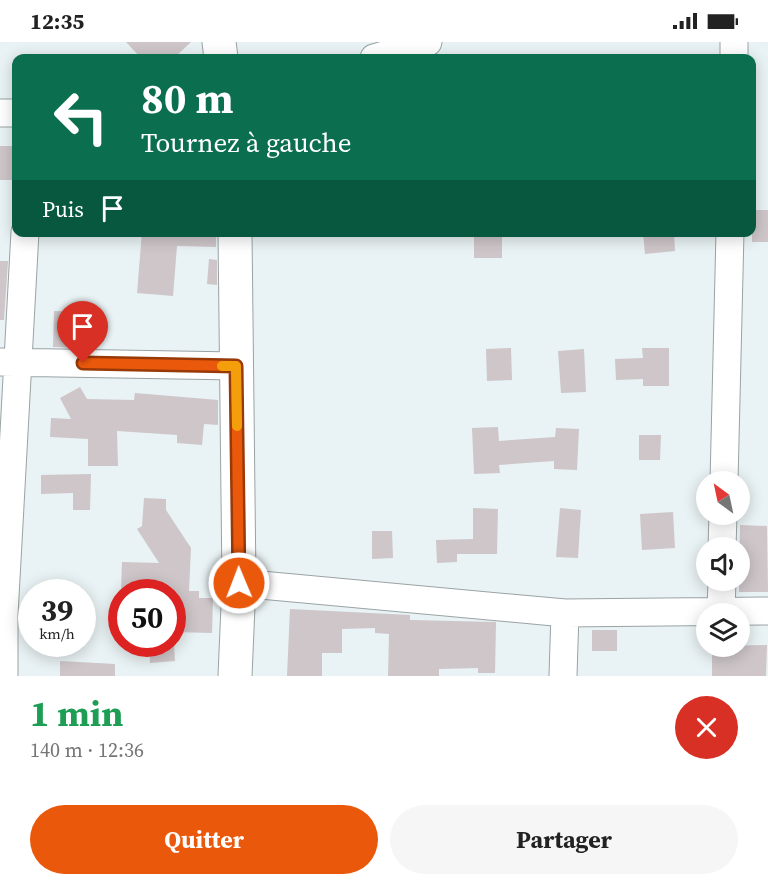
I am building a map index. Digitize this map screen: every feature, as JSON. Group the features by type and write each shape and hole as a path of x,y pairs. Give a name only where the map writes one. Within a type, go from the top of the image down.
{"main road":[{"path":"235,237 239,583 235,676"}],"street":[{"path":"388,54 428,42"},
{"path":"4,676 2,615 8,362 24,237"},
{"path":"724,471 730,237"},
{"path":"8,362 236,366"},
{"path":"239,583 565,614 696,611"},
{"path":"750,611 768,611"},
{"path":"563,676 565,614"}],"building":[{"path":"126,42 191,42 178,54 137,54"},
{"path":"0,146 12,146 12,180 0,180"},
{"path":"756,210 768,210 768,242 752,242 752,237 756,237"},
{"path":"142,237 216,237 216,247 177,246 173,296 137,293"},
{"path":"474,237 502,237 502,258 474,258"},
{"path":"643,237 674,237 675,251 645,254"},
{"path":"209,259 217,260 217,285 207,284"},
{"path":"0,261 8,261 4,320 0,320"},
{"path":"54,311 83,312 82,348 53,347"},
{"path":"511,348 512,380 487,381 486,349"},
{"path":"642,348 669,348 669,386 643,386 643,379 616,380 615,359 643,358"},
{"path":"584,349 586,392 561,393 558,351"},
{"path":"80,387 87,399 134,400 135,393 218,400 218,425 204,424 202,445 177,443 177,435 117,431 118,466 88,466 88,439 50,437 51,418 71,419 60,398"},
{"path":"498,427 499,441 555,437 556,428 579,429 577,470 554,469 554,461 499,465 500,473 474,474 472,428"},
{"path":"639,435 661,435 660,460 639,460"},
{"path":"91,474 90,510 73,510 73,493 41,494 41,475"},
{"path":"144,498 166,499 166,510 191,548 189,591 199,591 199,598 213,598 212,633 186,632 186,579 121,579 122,562 159,563 137,529 142,526"},
{"path":"473,508 498,509 497,554 457,554 457,562 437,563 436,540 473,539"},
{"path":"560,508 581,510 578,558 556,557"},
{"path":"673,512 675,548 642,550 640,514"},
{"path":"740,525 767,526 768,592 739,592 750,591 750,537 740,537"},
{"path":"372,531 392,531 393,558 372,559"},
{"path":"290,609 410,615 410,620 496,622 495,673 478,673 478,668 439,669 439,676 388,676 389,634 375,633 375,628 342,629 342,653 322,653 322,676 287,676"},
{"path":"592,630 617,630 617,651 592,651"},
{"path":"750,645 767,645 766,676 712,676 712,657 750,657"},
{"path":"150,657 175,657 175,661 150,663"},
{"path":"60,661 115,664 115,676 60,676"}],"slow traffic":[{"path":"222,366 236,366 237,426"}],"route":[{"path":"83,363 236,366 239,583"}]}
